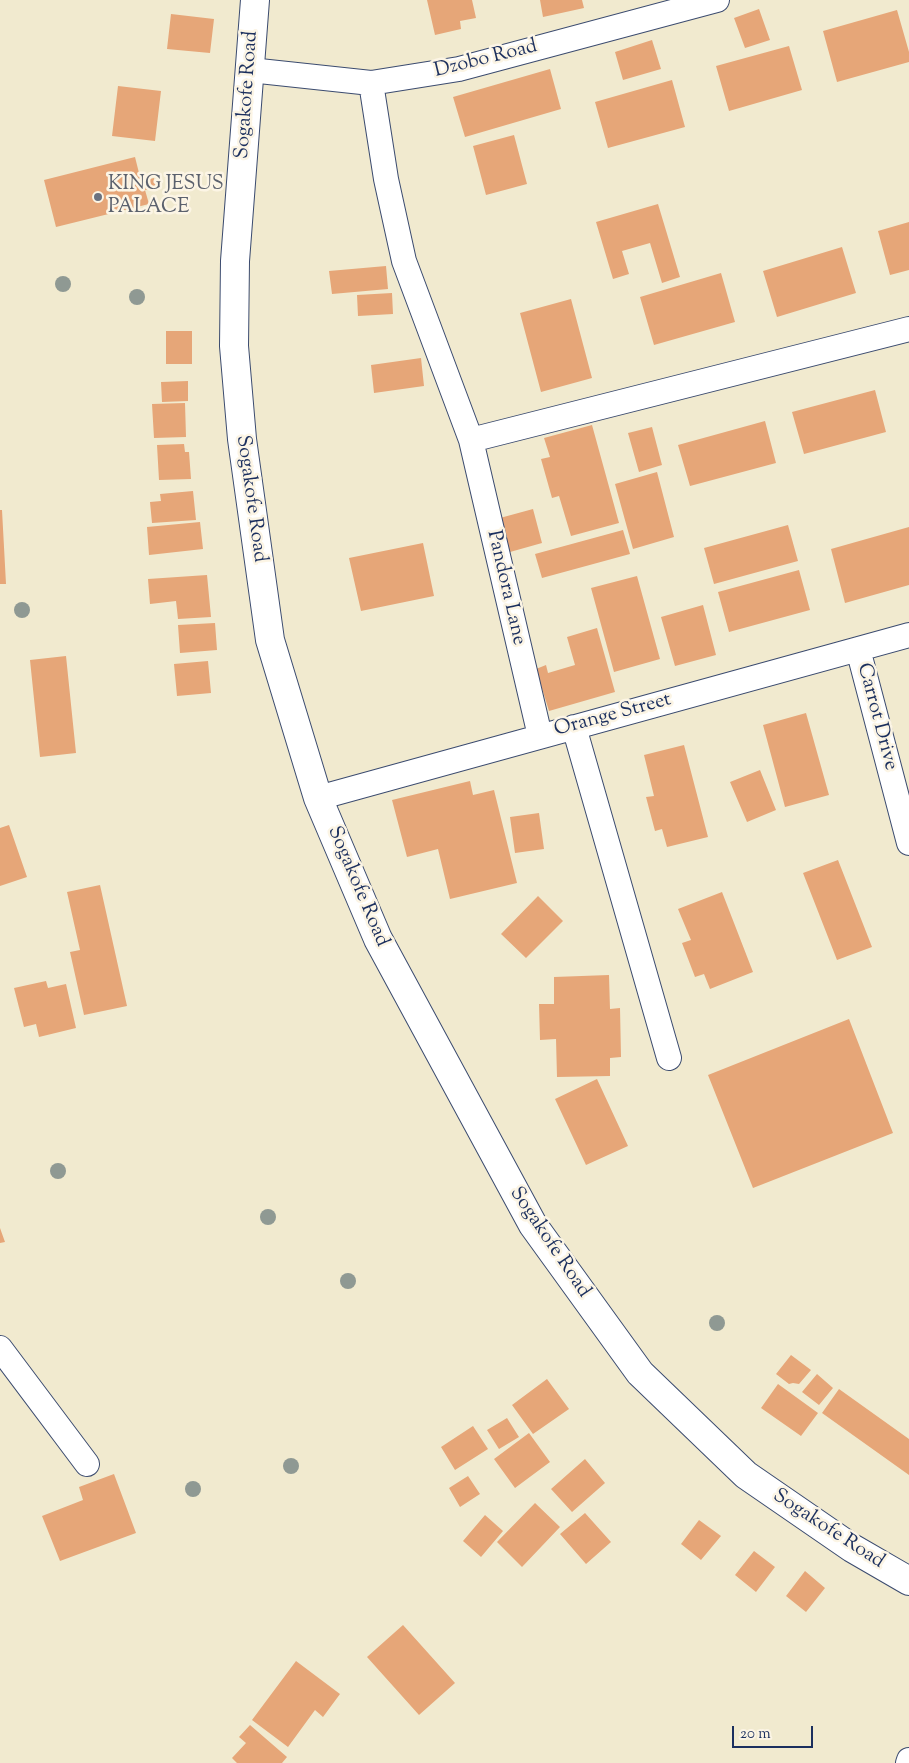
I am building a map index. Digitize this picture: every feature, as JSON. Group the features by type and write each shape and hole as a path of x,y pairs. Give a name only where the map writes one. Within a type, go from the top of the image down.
{"main road":[{"name":"Sogakofe Road","path":"256,0 235,261 234,346 242,439 270,640 318,798 378,939 532,1225 640,1373 746,1475 852,1548 909,1581"}],"street":[{"name":"Dzobo Road","path":"250,70 371,83 459,69 717,0"},
{"name":"Pandora Lane","path":"371,83 386,179 404,261 471,440 540,736"},
{"path":"471,440 909,329"},
{"name":"Orange Street","path":"318,798 909,635"},
{"name":"Carrot Drive","path":"858,649 909,843"},
{"path":"574,727 670,1058"},
{"path":"0,1348 87,1464"}],"building":[{"path":"427,0 472,0 476,18 460,21 461,29 435,35"},
{"path":"540,0 582,0 584,8 543,17"},
{"path":"759,9 770,40 745,48 734,18"},
{"path":"897,10 909,52 909,62 837,82 823,31"},
{"path":"171,14 214,19 210,53 167,49"},
{"path":"652,40 661,69 623,80 615,52"},
{"path":"789,46 802,90 729,111 716,66"},
{"path":"550,69 561,109 465,137 453,97"},
{"path":"672,80 685,127 608,148 595,102"},
{"path":"118,86 161,91 155,141 112,136"},
{"path":"514,135 527,184 486,195 473,146"},
{"name":"KING JESUS PALACE","path":"135,157 141,181 154,178 156,188 145,190 149,204 56,227 44,180"},
{"path":"658,204 680,277 662,283 650,243 622,251 629,274 613,279 596,222"},
{"path":"909,222 909,270 890,275 878,231"},
{"path":"842,247 856,293 777,317 763,271"},
{"path":"386,266 388,289 332,294 329,271"},
{"path":"721,273 735,322 654,345 640,297"},
{"path":"392,293 393,314 358,316 357,295"},
{"path":"571,299 592,378 541,392 520,313"},
{"path":"166,331 192,331 192,364 166,364"},
{"path":"421,358 424,386 374,393 371,365"},
{"path":"188,381 188,401 162,402 161,382"},
{"path":"875,390 886,432 804,454 792,412"},
{"path":"185,403 186,437 154,438 152,404"},
{"path":"765,421 776,463 690,486 678,445"},
{"path":"592,425 619,523 571,536 559,496 552,498 541,459 550,457 544,438"},
{"path":"652,427 662,465 639,472 628,433"},
{"path":"184,444 185,452 189,452 191,479 159,480 157,445"},
{"path":"657,472 674,537 633,549 615,484"},
{"path":"193,491 196,520 152,523 150,502 161,501 160,494"},
{"path":"533,509 542,543 510,552 500,518"},
{"path":"0,510 2,510 6,584 0,584"},
{"path":"200,522 203,549 149,555 147,527"},
{"path":"788,525 798,561 714,584 704,548"},
{"path":"909,527 909,585 845,603 831,549"},
{"path":"623,530 630,554 542,578 535,554"},
{"path":"423,543 434,596 361,611 349,558"},
{"path":"799,570 810,610 729,632 718,592"},
{"path":"207,575 211,617 178,619 176,601 150,604 148,579"},
{"path":"637,576 660,659 614,672 591,588"},
{"path":"703,605 716,655 675,666 661,617"},
{"path":"215,623 217,650 180,653 178,625"},
{"path":"597,628 615,692 549,711 536,669 546,665 548,673 575,665 567,637"},
{"path":"66,656 76,753 40,757 30,660"},
{"path":"208,661 211,693 177,696 174,664"},
{"path":"806,713 829,795 785,807 763,725"},
{"path":"684,745 708,837 667,847 662,829 655,831 646,797 654,796 644,755"},
{"path":"760,770 776,810 747,822 730,782"},
{"path":"470,781 473,795 494,790 517,883 450,899 438,849 407,857 392,800"},
{"path":"539,813 544,849 515,853 510,817"},
{"path":"9,825 27,877 0,886 0,828"},
{"path":"838,860 872,947 837,960 803,873"},
{"path":"100,885 127,1006 84,1015 70,952 80,950 67,892"},
{"path":"722,892 753,972 710,989 704,974 695,977 682,943 691,940 678,909"},
{"path":"538,896 563,921 526,958 501,934"},
{"path":"609,975 610,1009 620,1008 621,1057 610,1058 610,1076 557,1077 556,1039 540,1040 539,1004 554,1004 554,977"},
{"path":"46,981 48,988 66,984 76,1028 39,1037 36,1024 24,1027 14,988"},
{"path":"849,1019 893,1133 753,1188 708,1075"},
{"path":"597,1079 628,1146 586,1165 555,1099"},
{"path":"0,1228 5,1242 0,1243"},
{"path":"791,1355 811,1370 799,1384 789,1384 776,1374"},
{"path":"817,1374 833,1388 819,1405 802,1392"},
{"path":"547,1379 569,1409 533,1434 512,1405"},
{"path":"778,1384 818,1413 801,1436 761,1408"},
{"path":"839,1389 909,1439 909,1475 822,1413"},
{"path":"507,1418 519,1437 499,1449 487,1430"},
{"path":"473,1426 488,1449 455,1470 441,1447"},
{"path":"529,1433 550,1462 515,1488 494,1459"},
{"path":"585,1459 605,1483 572,1512 551,1489"},
{"path":"114,1474 136,1533 60,1561 42,1516 83,1500 79,1487"},
{"path":"468,1476 480,1494 460,1507 449,1488"},
{"path":"535,1503 560,1527 522,1567 497,1542"},
{"path":"585,1513 611,1542 586,1564 560,1534"},
{"path":"485,1515 503,1531 481,1557 463,1541"},
{"path":"699,1520 721,1536 701,1560 681,1544"},
{"path":"754,1551 775,1567 756,1592 735,1575"},
{"path":"805,1571 825,1588 806,1612 786,1596"},
{"path":"403,1625 455,1683 419,1715 367,1657"},
{"path":"296,1661 340,1694 323,1717 315,1710 288,1747 252,1720"},
{"path":"250,1725 287,1757 282,1763 237,1763 232,1758 246,1743 239,1737"}],"place":[{"name":"KING JESUS PALACE","path":"98,197"}]}
